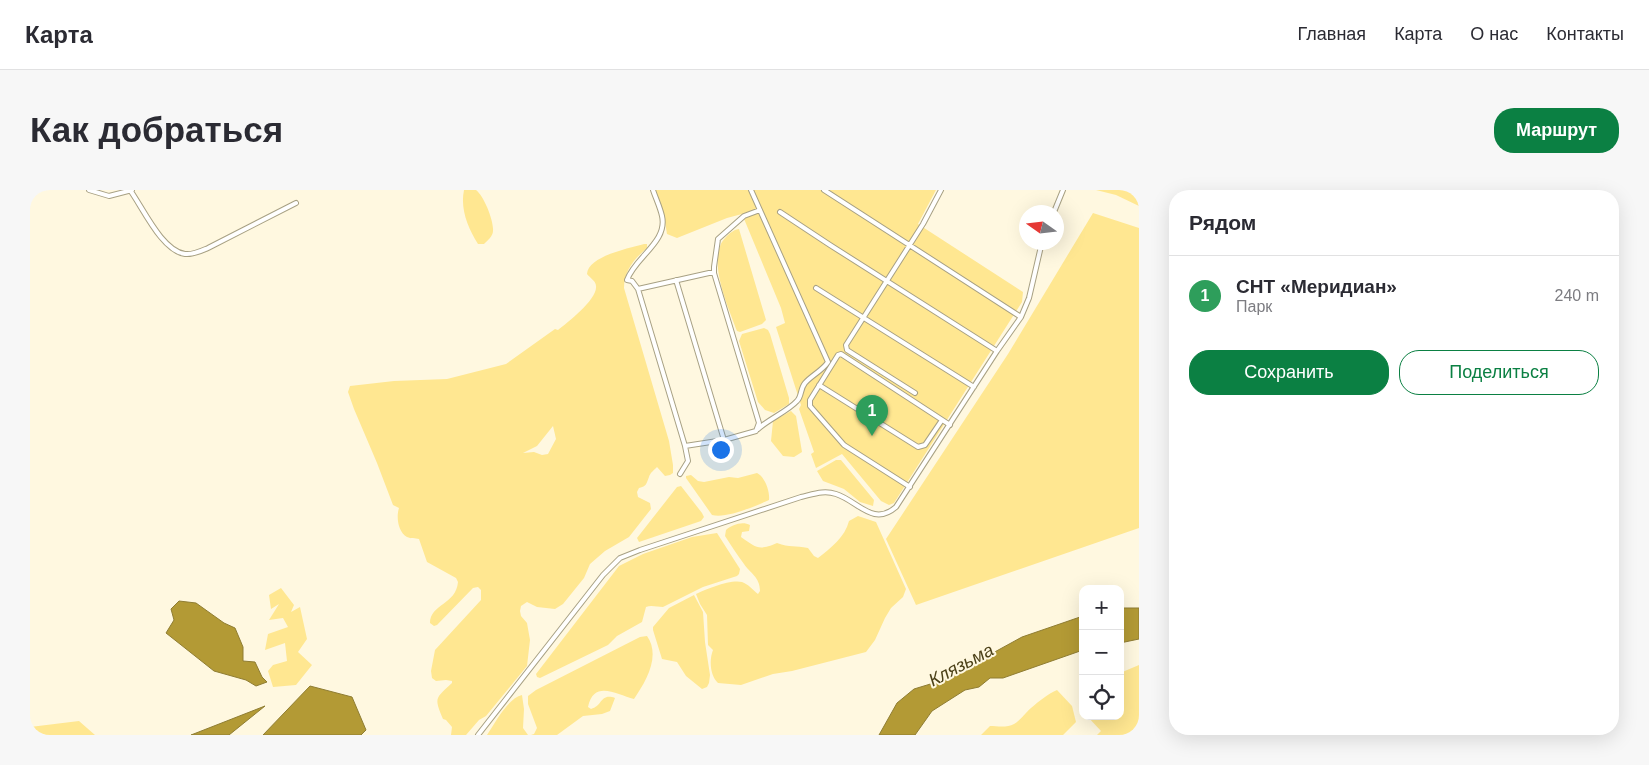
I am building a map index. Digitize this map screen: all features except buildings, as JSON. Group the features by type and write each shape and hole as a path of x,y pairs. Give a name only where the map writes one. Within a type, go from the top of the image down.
{"street":[{"path":"89,190 109,196 131,190 143,212 170,248 187,254 196,253 208,248 296,203"},
{"path":"653,190 662,217 663,227 658,239 630,272 627,280 632,281 638,289 686,446 688,461 680,474"},
{"path":"686,446 724,440 756,431 800,399 801,388 825,367 828,362 751,190"},
{"path":"824,190 1021,317"},
{"path":"915,393 847,350 846,345 910,245 941,190"},
{"path":"1057,205 1064,190"},
{"path":"756,431 759,423 714,273 714,267 718,239 744,216 760,210"},
{"path":"780,212 997,351"},
{"path":"478,735 603,575 620,558 822,491 838,494 858,507 877,515 888,514 896,507 910,487 997,351 1021,317 1029,298 1040,250"},
{"path":"638,289 714,273"},
{"path":"676,280 724,440"},
{"path":"816,288 974,387"},
{"path":"910,487 840,441 810,406 810,400 819,385 841,354 950,424"},
{"path":"819,385 918,447 925,445 942,420"}],"shaded area":[{"path":"464,190 476,190 488,209 493,233 484,244 478,244 468,225 463,204"},
{"path":"655,190 936,190 918,224 1023,292 1022,302 894,503 889,505 881,501 842,454 816,468 811,454 814,452 799,409 801,405 776,327 785,323 781,308 742,214 677,238 667,234"},
{"path":"1096,190 1139,190 1139,206 1116,195"},
{"path":"1093,213 1139,228 1139,528 916,605 886,539 1008,354"},
{"path":"739,229 766,320 762,324 740,332 737,331 724,297 718,270 720,246 726,237"},
{"path":"647,244 647,248 638,256 628,271 624,288 669,441 673,473 665,476 657,467 651,473 646,484 639,488 637,492 638,497 650,503 651,509 629,537 605,551 590,564 584,578 563,604 555,609 537,607 527,602 521,606 521,616 527,623 530,640 527,666 486,716 479,720 466,735 451,735 452,727 443,719 437,702 439,696 452,681 436,681 432,678 431,671 435,650 481,600 481,590 478,587 473,588 437,625 434,626 430,623 434,612 453,595 458,582 456,578 427,562 419,539 407,537 402,532 398,520 399,508 393,505 354,409 348,392 350,386 394,381 447,379 506,364 555,329 558,330 587,304 596,286 587,274 594,262 611,254","holes":["553,426 556,439 548,454 523,453 537,446"]},
{"path":"764,328 770,334 789,398 789,404 774,413 765,410 758,402 739,341 742,334"},
{"path":"791,411 796,416 802,452 794,457 783,456 771,441 773,421"},
{"path":"836,460 841,460 874,500 873,506 860,502 844,489 823,481 817,471"},
{"path":"757,473 766,485 769,500 740,511 718,516 712,515 686,478 686,476 691,475 698,481 704,482 729,477 738,478"},
{"path":"681,486 702,513 704,517 701,521 639,542 637,538 677,487"},
{"path":"858,516 876,522 906,589 903,597 891,608 875,640 866,652 773,674 741,685 718,683 713,676 711,667 713,650 708,645 707,615 696,594 719,585 737,581 746,584 758,594 760,591 757,579 741,561 725,536 726,530 737,524 744,523 750,525 749,531 742,532 741,537 754,546 761,548 777,543 803,547 808,548 818,558 841,537 849,521"},
{"path":"717,533 740,569 737,576 703,587 663,607 646,607 642,622 617,636 608,645 540,678 537,677 536,674 619,566 643,554 692,537"},
{"path":"281,588 294,605 291,612 300,607 307,639 298,652 312,665 296,685 273,687 268,671 273,665 287,661 285,643 265,650 268,634 288,627 283,618 269,620 279,604 271,609 269,595"},
{"path":"694,595 703,612 710,675 707,687 702,689 686,676 677,662 662,659 653,630 653,627 669,608"},
{"path":"647,636 653,652 652,660 647,676 634,699 614,692 601,691 595,693 588,707 591,709 595,707 607,697 615,698 610,711 583,716 557,735 531,735 534,734 537,728 528,704 528,696 536,690 640,637"},
{"path":"1139,665 1139,735 1097,735 1101,731 1091,720 1124,720 1124,671"},
{"path":"1057,690 1072,706 1076,722 1063,735 981,735 990,726 1014,724 1040,700"},
{"path":"522,695 524,709 523,728 528,735 487,735 507,706"},
{"path":"79,721 95,735 30,735 30,727"}],"water":[{"path":"179,601 196,603 224,623 235,628 243,647 243,661 255,662 262,677 267,682 256,686 246,680 214,671 166,633 174,620 171,609"},
{"path":"1124,608 1139,608 1139,639 1124,642"},
{"name":"Клязьма","path":"1079,617 1079,651 1003,678 990,678 979,687 965,690 932,711 915,735 879,735 897,703 914,689 937,682 953,665 991,654 1022,637"},
{"path":"310,686 352,697 366,730 361,735 263,735"},
{"path":"265,706 229,735 191,735"}],"place":[{"name":"СНТ «Меридиан»","path":"872,436"}]}
